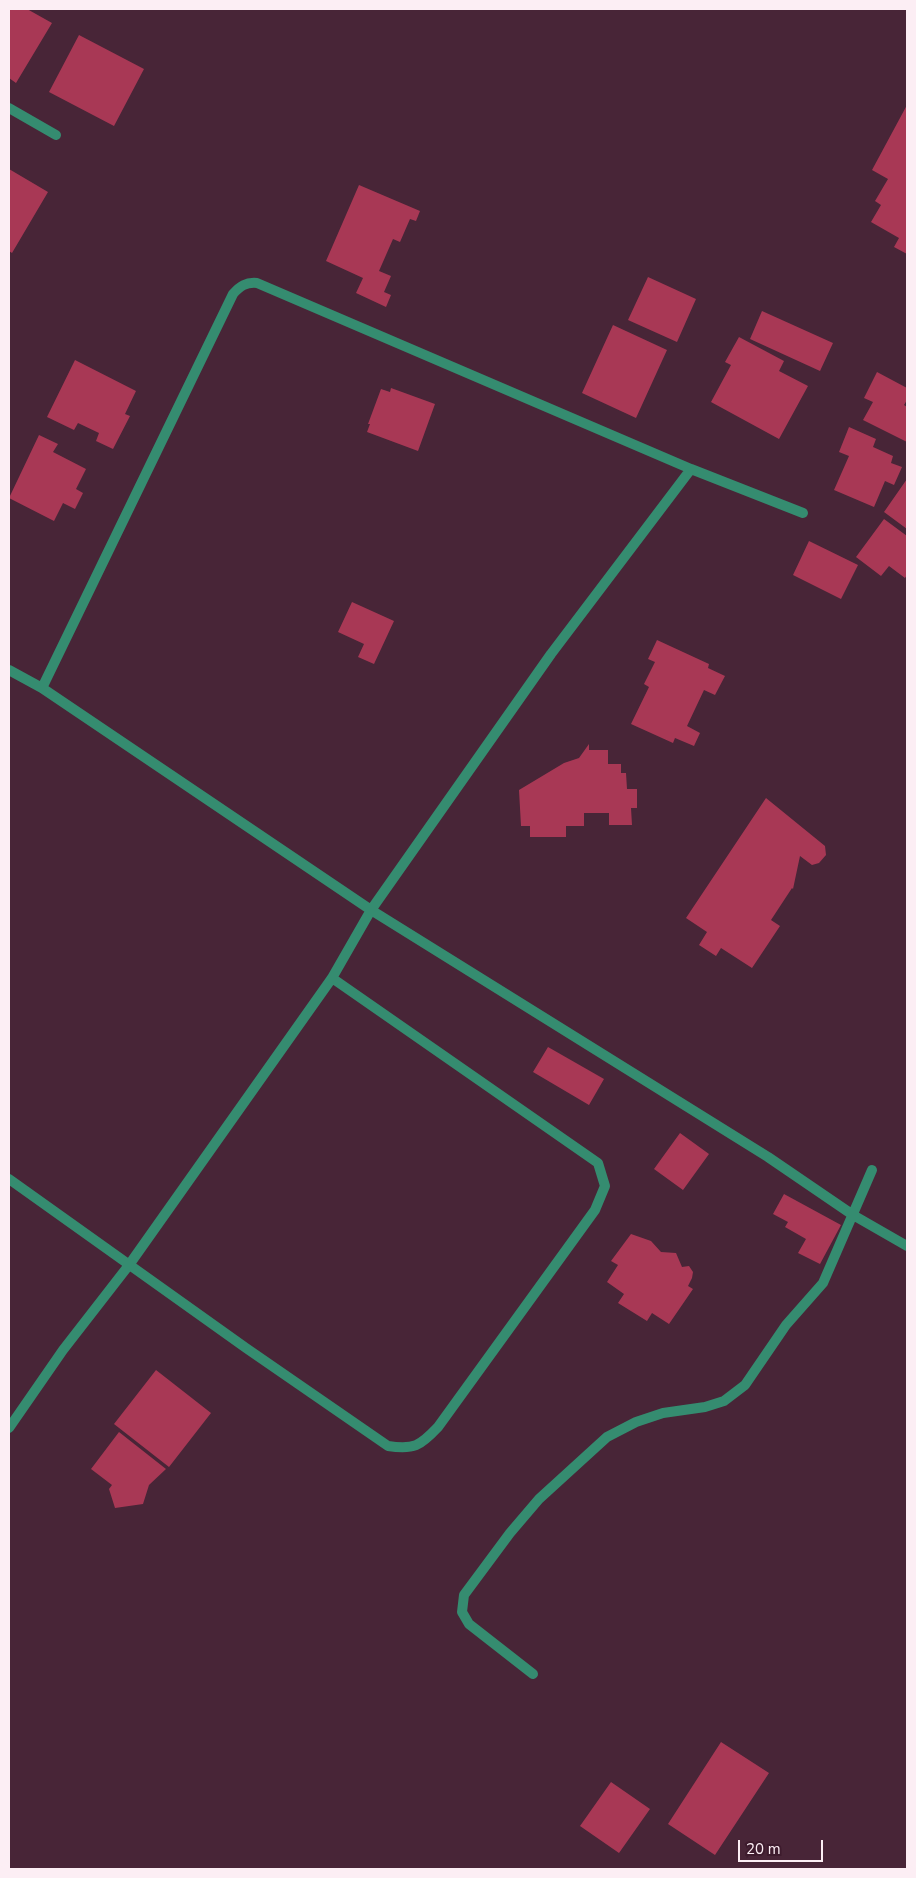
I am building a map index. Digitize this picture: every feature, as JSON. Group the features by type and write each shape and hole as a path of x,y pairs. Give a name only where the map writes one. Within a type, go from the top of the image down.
{"street":[{"path":"9,108 56,135"},
{"path":"42,688 233,294 238,288 248,282 257,283 691,469 803,513"},
{"path":"9,1428 63,1350 129,1265 332,978 371,910 551,654 691,469"},
{"path":"9,670 42,688 371,910 768,1157 852,1214 907,1246"},
{"path":"9,1179 388,1446 405,1448 423,1442 438,1428 595,1210 604,1186 598,1162 332,978"},
{"path":"533,1674 469,1624 462,1612 464,1595 510,1533 539,1499 607,1437 636,1422 663,1413 705,1407 724,1401 745,1385 786,1325 823,1283 872,1170"}],"building":[{"path":"9,9 27,9 52,23 16,83 9,78"},
{"path":"79,35 144,69 114,126 49,92"},
{"path":"907,105 907,254 894,247 899,238 871,222 881,205 875,201 888,179 872,170"},
{"path":"9,169 48,192 12,253 9,251"},
{"path":"359,185 420,211 416,221 410,219 400,242 393,239 379,271 391,276 384,292 391,295 386,307 356,293 363,278 326,261"},
{"path":"648,277 696,299 677,342 628,320"},
{"path":"762,311 833,343 820,371 750,339"},
{"path":"613,325 667,350 636,418 582,393"},
{"path":"739,337 784,361 779,371 808,386 779,439 711,402 731,365 725,362"},
{"path":"75,360 136,391 125,414 130,416 113,449 96,441 99,433 78,423 74,430 47,417"},
{"path":"877,372 907,388 907,400 904,405 907,407 907,442 863,420 873,402 864,398"},
{"path":"391,388 435,404 418,451 367,432 370,424 368,424 381,389 390,392"},
{"path":"849,427 876,439 873,447 893,456 891,463 902,467 894,485 885,481 874,507 834,490 849,456 839,452"},
{"path":"39,435 58,444 53,452 86,469 76,489 83,493 75,509 63,503 54,521 9,498"},
{"path":"907,479 907,529 884,512"},
{"path":"884,519 907,536 907,575 905,578 889,566 881,576 856,557"},
{"path":"809,541 858,565 841,599 793,575"},
{"path":"352,602 394,621 374,664 358,657 364,644 338,632"},
{"path":"657,640 709,664 708,668 725,676 715,695 704,690 687,726 700,733 694,746 675,738 673,743 631,724 649,687 644,684 655,662 648,659"},
{"path":"589,744 589,750 608,750 608,764 621,764 621,773 626,773 627,789 637,789 637,808 631,808 632,825 609,825 609,813 584,813 584,826 566,826 566,837 530,837 530,826 521,826 519,790 564,763 579,758"},
{"path":"766,798 825,846 826,855 819,863 812,865 800,856 793,889 771,920 780,926 752,968 721,948 716,956 699,945 707,932 686,918"},
{"path":"548,1047 604,1079 589,1105 533,1072"},
{"path":"680,1133 709,1154 683,1190 654,1169"},
{"path":"784,1194 841,1225 820,1264 798,1253 806,1239 785,1227 788,1222 773,1214"},
{"path":"631,1234 651,1241 661,1252 676,1253 682,1267 689,1266 693,1272 688,1286 693,1289 669,1324 652,1313 647,1321 618,1303 624,1294 607,1282 618,1265 611,1261"},
{"path":"156,1370 211,1413 169,1467 114,1424"},
{"path":"119,1432 166,1469 149,1485 143,1504 115,1508 109,1489 112,1485 91,1469"},
{"path":"721,1742 769,1773 715,1855 668,1824"},
{"path":"611,1782 650,1809 619,1853 580,1826"}]}
